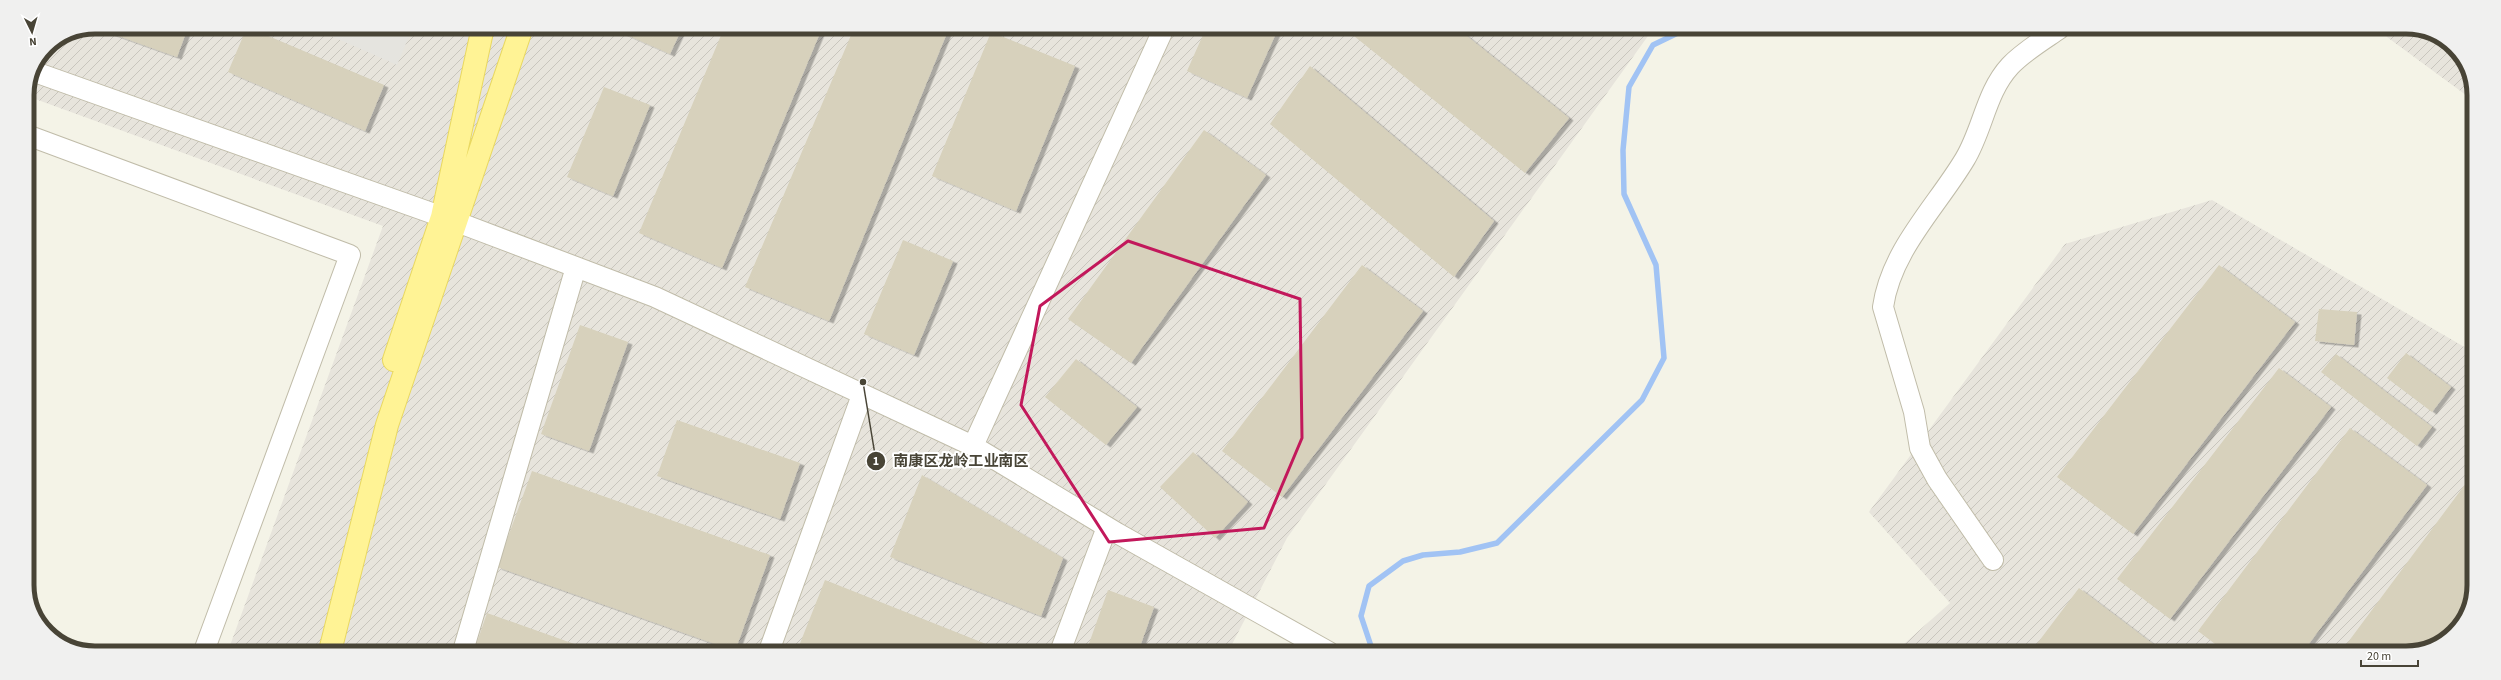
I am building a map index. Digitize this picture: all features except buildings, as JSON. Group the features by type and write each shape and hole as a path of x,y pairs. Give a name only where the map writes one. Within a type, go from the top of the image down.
{"main road":[{"path":"331,646 387,425 449,220 482,34"},
{"path":"317,646 373,421 519,34"}],"street":[{"path":"973,446 1161,34"},
{"path":"1992,560 1937,479 1920,448 1914,412 1883,307 1885,290 1898,263 1915,231 1966,157 1993,92 2010,66 2052,34"},
{"path":"39,73 449,220 655,297 973,446 1107,527 1318,646"},
{"path":"34,138 350,255 206,646"},
{"path":"464,646 576,267"},
{"path":"771,646 862,395"},
{"path":"1062,646 1107,527"}],"highlighted area":[{"path":"1128,241 1300,299 1302,438 1264,528 1109,542 1021,405 1040,306"}],"shaded area":[{"path":"95,34 1649,34 1287,538 1231,646 230,646 383,226 34,99 35,83 44,61 61,44 72,39 83,35"},
{"path":"327,34 410,34 397,65"},
{"path":"2386,34 2422,36 2440,44 2459,65 2465,79 2467,96 2387,37"},
{"path":"2212,200 2467,349 2467,585 2465,601 2457,619 2449,628 2436,638 2425,643 2406,646 1902,646 1950,603 1869,512 2065,244"}],"waterway":[{"path":"1371,646 1361,616 1369,586 1403,561 1423,555 1460,552 1497,543 1642,400 1664,358 1656,265 1624,194 1623,150 1629,87 1653,45 1676,34"}],"place":[{"name":"南康区龙岭工业南区","path":"863,382"}]}
